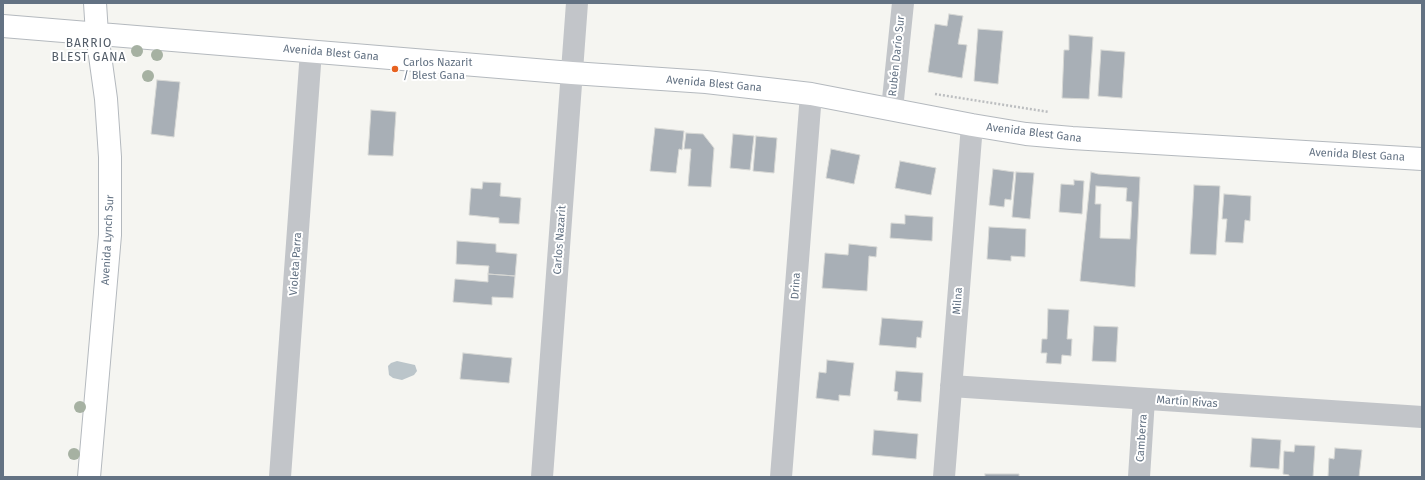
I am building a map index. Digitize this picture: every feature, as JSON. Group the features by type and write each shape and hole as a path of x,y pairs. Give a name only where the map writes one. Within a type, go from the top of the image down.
{"street":[{"name":"Avenida Lynch Sur","path":"89,477 110,235 110,157 106,99 97,34 95,3"},
{"name":"Carlos Nazarit","path":"542,477 577,3"},
{"name":"Rubén Darío Sur","path":"892,109 902,3"},
{"name":"Avenida Blest Gana","path":"3,26 572,73 706,82 811,94 1026,134 1422,159"},
{"name":"Violeta Parra","path":"280,477 311,51"},
{"name":"Drina","path":"781,477 811,94"},
{"name":"Milna","path":"944,477 972,125"},
{"name":"Martín Rivas","path":"951,386 1422,417"},
{"name":"Camberra","path":"1139,477 1144,399"}],"shaded area":[{"path":"397,361 415,365 417,371 414,375 402,380 393,378 389,375 388,366"}],"building":[{"path":"949,14 963,16 958,44 967,45 962,78 928,72 935,24 947,26"},
{"path":"978,29 1003,31 998,84 974,81"},
{"path":"1069,35 1093,37 1089,99 1062,98 1064,50 1069,50"},
{"path":"1101,50 1125,52 1122,98 1098,96"},
{"path":"157,80 180,82 174,137 151,134"},
{"path":"371,110 396,112 393,156 368,155"},
{"path":"655,128 684,131 682,150 679,149 676,173 650,171"},
{"path":"686,133 703,134 714,148 711,187 688,186 691,149 684,149"},
{"path":"733,134 754,136 750,170 730,168"},
{"path":"756,136 777,138 774,173 753,171"},
{"path":"831,149 860,155 854,184 826,178"},
{"path":"900,161 936,168 931,195 895,188"},
{"path":"993,169 1014,172 1011,200 1005,199 1004,207 989,205"},
{"path":"1016,172 1034,173 1030,219 1012,217"},
{"path":"1091,172 1098,174 1140,177 1135,287 1080,281"},
{"path":"1074,180 1084,181 1082,214 1059,212 1061,184 1074,185"},
{"path":"483,182 501,183 500,196 521,198 519,224 499,223 499,218 469,215 471,188 482,189"},
{"path":"1194,185 1220,186 1216,255 1190,254"},
{"path":"1096,186 1127,188 1126,201 1132,202 1130,239 1100,238 1101,204 1095,204"},
{"path":"1224,194 1251,196 1250,221 1245,220 1243,243 1225,242 1227,219 1222,219"},
{"path":"905,215 933,217 932,241 890,238 891,223 905,224"},
{"path":"989,227 1026,229 1025,257 1011,256 1011,261 987,259"},
{"path":"457,241 496,244 496,252 517,254 515,276 488,274 489,266 456,264"},
{"path":"849,244 877,247 876,257 869,256 867,291 822,288 825,253 848,255"},
{"path":"488,274 515,276 513,298 492,297 492,305 453,302 455,279 488,282"},
{"path":"1048,309 1069,310 1067,339 1072,339 1071,356 1062,355 1061,364 1046,363 1047,353 1041,353 1042,339 1047,339"},
{"path":"882,318 923,321 921,338 917,337 916,348 879,345"},
{"path":"1094,326 1118,327 1116,362 1092,361"},
{"path":"463,353 512,358 509,383 460,379"},
{"path":"827,360 854,363 850,396 839,395 839,401 816,398 819,372 826,373"},
{"path":"896,371 923,373 921,402 897,400 898,392 894,391"},
{"path":"874,430 918,434 916,459 872,455"},
{"path":"1252,438 1281,440 1279,469 1250,467"},
{"path":"1295,445 1315,446 1313,477 1289,477 1289,475 1283,474 1284,451 1294,452"},
{"path":"1335,448 1362,450 1359,477 1328,477 1329,458 1334,459"},
{"path":"985,474 1019,474 1019,477 985,477"}],"place":[{"name":"Carlos Nazarit / Blest Gana","path":"395,69"}],"district":[{"name":"BARRIO BLEST GANA","path":"89,51"}]}
